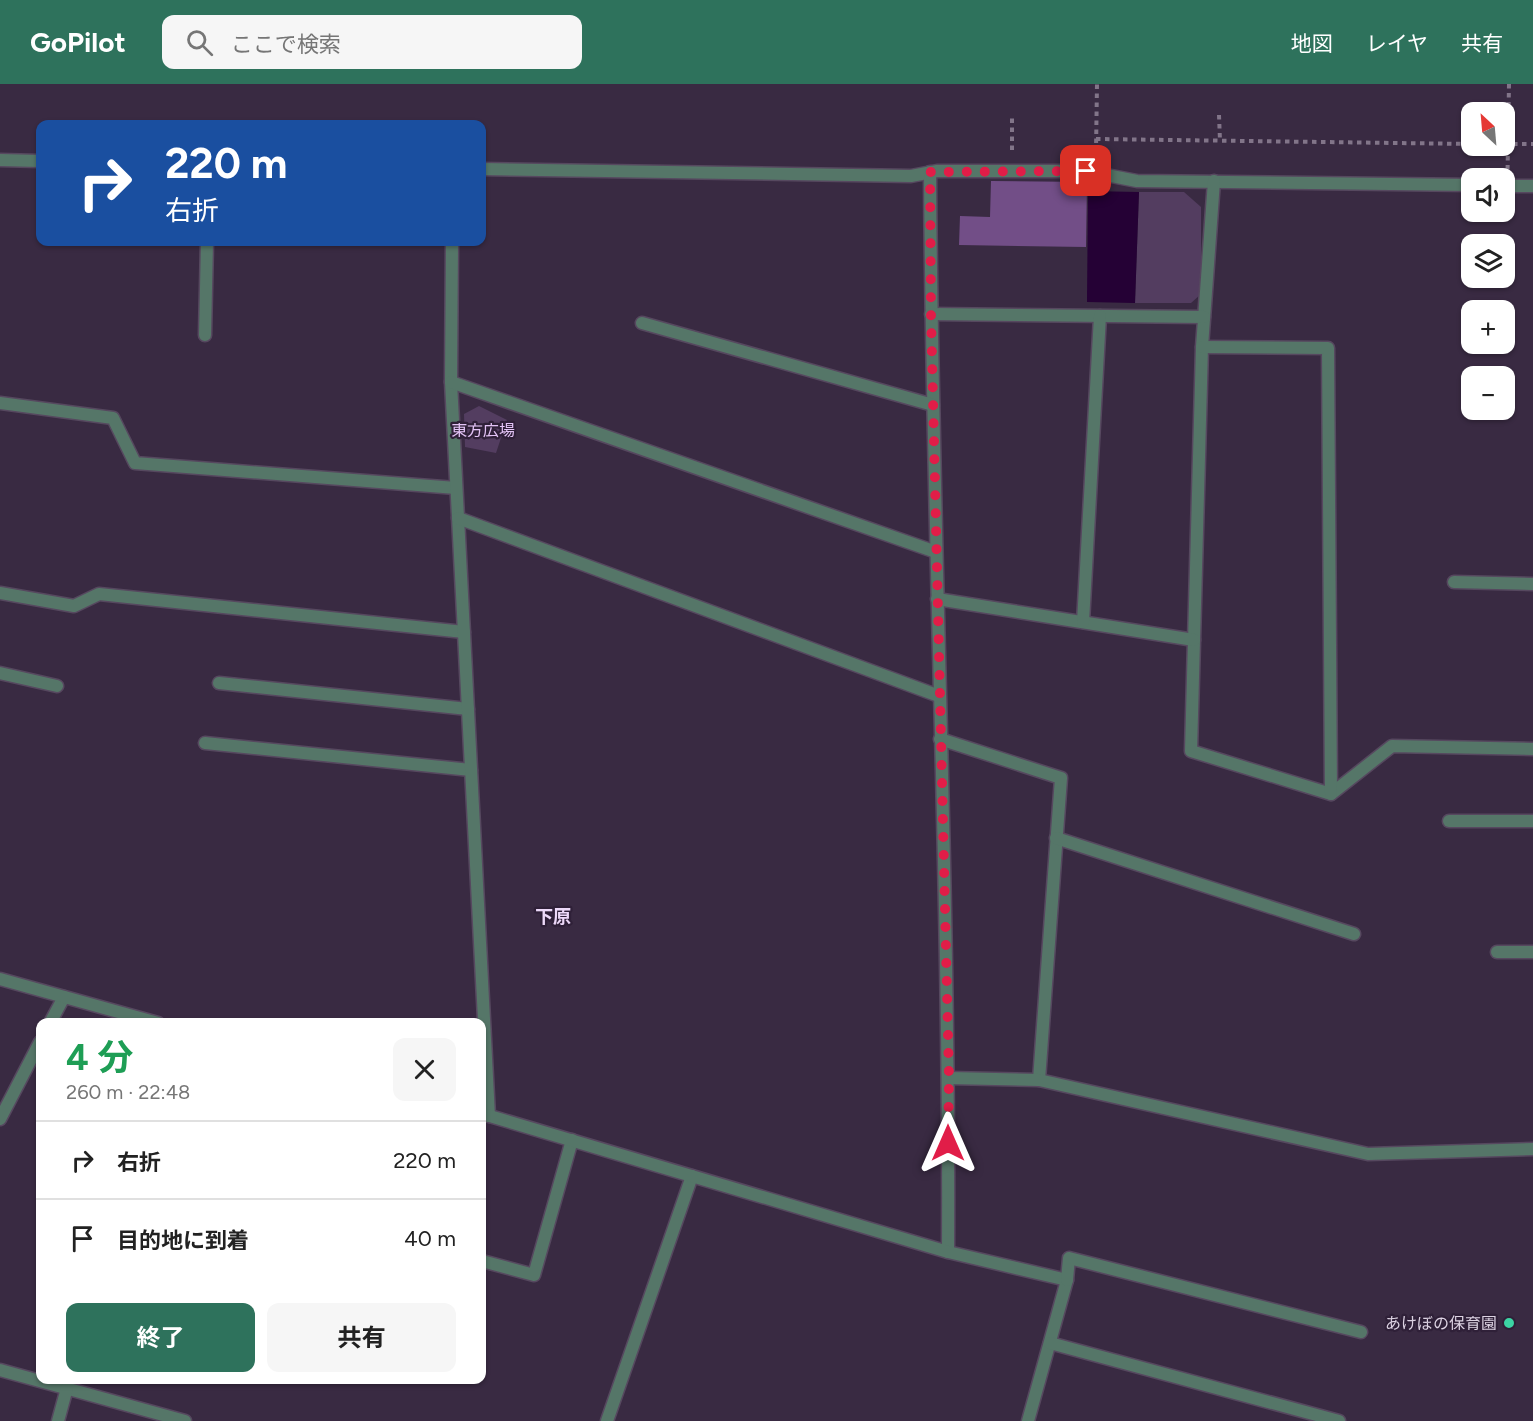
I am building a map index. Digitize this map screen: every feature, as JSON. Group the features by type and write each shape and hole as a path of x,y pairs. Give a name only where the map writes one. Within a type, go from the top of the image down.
{"street":[{"path":"0,160 36,161"},
{"path":"486,169 911,176 930,172 1086,171 1137,181 1461,185"},
{"path":"930,172 939,696 949,1078 948,1252"},
{"path":"1214,181 1202,347 1191,751 1331,794"},
{"path":"1515,186 1533,186"},
{"path":"205,335 207,246"},
{"path":"452,246 451,382 481,1018"},
{"path":"931,314 1204,317"},
{"path":"1083,622 1100,316"},
{"path":"642,323 933,405"},
{"path":"1202,347 1328,348 1331,794"},
{"path":"451,382 936,552"},
{"path":"0,403 113,418 135,463 456,488"},
{"path":"458,518 939,696"},
{"path":"1454,582 1533,584"},
{"path":"0,592 74,606 99,594 464,633"},
{"path":"937,600 1194,640"},
{"path":"0,674 57,686"},
{"path":"219,683 468,710"},
{"path":"940,739 1060,778 1040,1080"},
{"path":"205,743 471,770"},
{"path":"1331,794 1392,746 1533,749"},
{"path":"1449,821 1533,821"},
{"path":"1056,838 1354,934"},
{"path":"1497,952 1533,952"},
{"path":"0,979 140,1018"},
{"path":"53,1018 64,997"},
{"path":"0,1119 36,1049"},
{"path":"949,1078 1040,1080 1368,1154 1533,1149"},
{"path":"486,1115 948,1252 1067,1280"},
{"path":"486,1262 534,1275 572,1140"},
{"path":"607,1421 692,1176"},
{"path":"1028,1421 1067,1280 1069,1258 1361,1332"},
{"path":"1050,1343 1340,1421"},
{"path":"0,1370 36,1380"},
{"path":"52,1384 185,1421"},
{"path":"58,1421 67,1388"}],"path":[{"path":"1097,84 1096,141 1461,144"},
{"path":"1508,168 1509,84"},
{"path":"1219,115 1220,141"},
{"path":"1012,117 1012,141"},
{"path":"1515,144 1533,144"}],"green space":[{"path":"1139,192 1184,192 1201,207 1201,294 1191,303 1135,303"},
{"name":"東方広場","path":"479,406 507,420 496,453 465,447 464,414"}],"shaded area":[{"path":"1088,191 1139,192 1135,303 1087,302"}],"building":[{"path":"991,181 1087,182 1086,247 959,245 960,216 990,217"}],"place":[{"name":"あけぼの保育園","path":"1509,1323"}],"district":[{"name":"下原","path":"553,917"}],"route":[{"path":"948,1143 949,1078 931,314 930,172 1086,171"}]}
